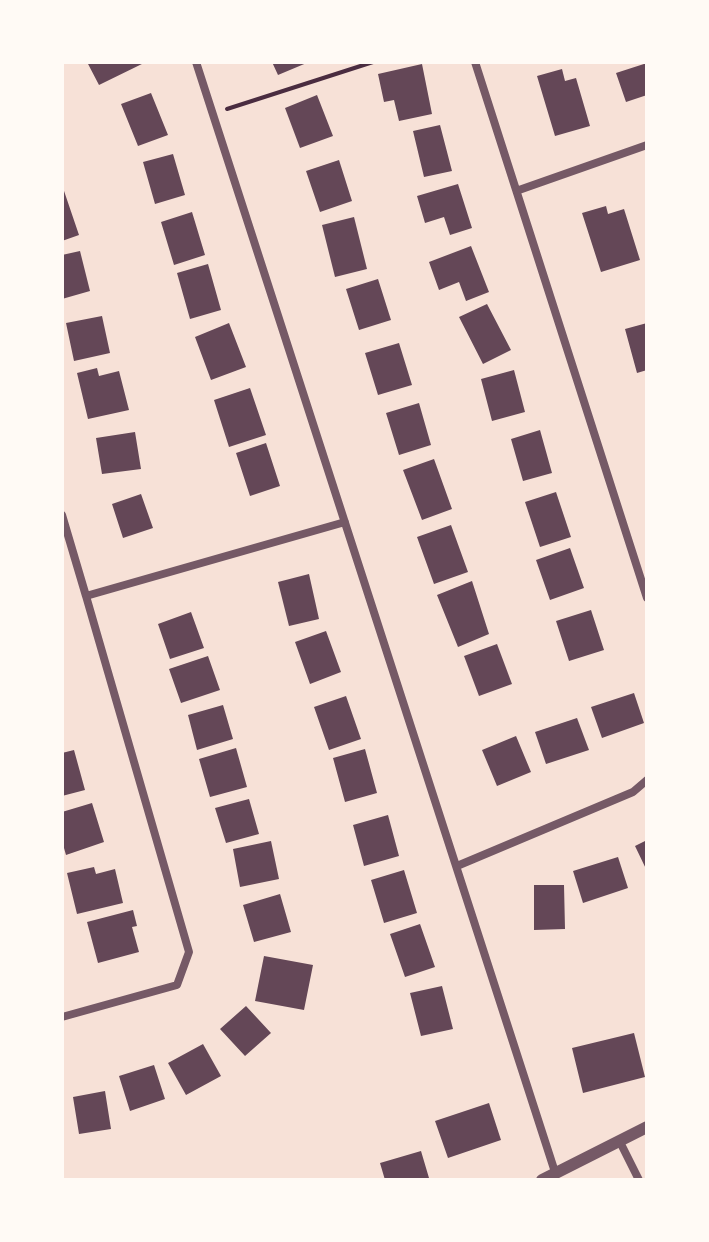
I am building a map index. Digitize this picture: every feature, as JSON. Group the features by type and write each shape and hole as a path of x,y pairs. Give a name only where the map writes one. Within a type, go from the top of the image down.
{"street":[{"path":"196,62 555,1172"},
{"path":"475,62 519,190 647,598"},
{"path":"519,190 647,145"},
{"path":"62,515 189,952 177,985 62,1017"},
{"path":"86,596 345,522"},
{"path":"457,866 633,792 647,780"},
{"path":"542,1180 647,1127"},
{"path":"619,1140 639,1180"}],"path":[{"path":"213,113 373,62"}],"building":[{"path":"87,62 146,62 99,85"},
{"path":"272,62 309,62 278,75"},
{"path":"647,63 647,95 626,102 616,73"},
{"path":"422,64 432,114 399,121 394,100 384,102 378,74"},
{"path":"562,69 565,81 576,78 590,126 555,136 537,76"},
{"path":"151,93 168,135 138,146 121,104"},
{"path":"317,95 333,136 300,148 285,108"},
{"path":"440,125 452,171 424,177 413,131"},
{"path":"173,154 185,195 155,204 143,162"},
{"path":"339,160 352,201 320,212 306,171"},
{"path":"458,184 472,228 450,235 444,217 425,223 417,196"},
{"path":"62,185 79,235 62,241"},
{"path":"606,206 608,214 624,209 640,260 601,272 582,213"},
{"path":"192,212 205,255 174,265 161,222"},
{"path":"354,217 367,269 335,277 322,225"},
{"path":"471,246 489,292 466,301 459,282 439,290 429,262"},
{"path":"80,251 90,291 62,299 62,255"},
{"path":"208,264 221,310 190,319 177,273"},
{"path":"378,279 391,320 359,330 346,289"},
{"path":"487,304 511,350 483,364 459,317"},
{"path":"102,316 110,353 74,361 66,323"},
{"path":"229,323 246,367 211,380 195,337"},
{"path":"647,323 647,370 637,373 625,329"},
{"path":"399,343 412,385 378,395 365,353"},
{"path":"97,368 99,376 119,371 129,410 88,419 77,373"},
{"path":"514,370 525,412 492,421 481,379"},
{"path":"250,388 266,435 229,447 214,400"},
{"path":"419,403 431,445 399,455 386,413"},
{"path":"540,430 552,473 523,481 511,439"},
{"path":"135,432 141,469 102,474 96,438"},
{"path":"266,443 280,486 250,496 236,453"},
{"path":"434,459 452,509 422,520 403,470"},
{"path":"556,492 571,537 540,547 525,502"},
{"path":"141,494 153,528 123,538 112,504"},
{"path":"451,525 468,572 434,584 417,537"},
{"path":"570,548 584,588 550,600 536,560"},
{"path":"309,574 319,619 289,626 278,582"},
{"path":"472,581 489,634 458,647 437,595"},
{"path":"591,610 604,650 569,661 556,621"},
{"path":"191,612 204,648 170,659 158,624"},
{"path":"326,631 341,672 310,684 295,642"},
{"path":"497,644 512,684 479,696 464,656"},
{"path":"208,656 220,690 181,703 169,669"},
{"path":"634,693 644,723 602,738 591,707"},
{"path":"346,696 361,739 329,750 314,707"},
{"path":"223,705 233,739 197,750 188,715"},
{"path":"577,718 589,750 546,764 535,732"},
{"path":"516,736 531,772 497,786 482,750"},
{"path":"236,748 247,787 210,797 199,759"},
{"path":"365,749 377,793 345,802 333,758"},
{"path":"74,750 85,790 62,796 62,753"},
{"path":"249,799 259,834 226,843 215,808"},
{"path":"92,803 104,842 66,855 62,841 62,812"},
{"path":"388,815 399,856 364,866 353,825"},
{"path":"647,840 647,871 635,846"},
{"path":"271,841 279,879 240,887 233,849"},
{"path":"618,857 628,888 583,903 573,871"},
{"path":"94,867 96,874 115,869 123,903 77,914 67,873"},
{"path":"404,870 417,913 384,923 371,880"},
{"path":"534,885 564,885 565,929 534,930"},
{"path":"280,894 291,932 254,942 243,905"},
{"path":"133,910 137,926 132,927 139,952 98,963 87,922"},
{"path":"420,924 435,967 405,977 390,934"},
{"path":"264,956 313,965 304,1010 255,1001"},
{"path":"442,986 453,1029 421,1036 410,993"},
{"path":"246,1006 271,1033 245,1056 220,1029"},
{"path":"634,1033 645,1077 583,1093 572,1048"},
{"path":"203,1044 221,1076 186,1095 168,1063"},
{"path":"154,1065 165,1099 130,1111 119,1076"},
{"path":"105,1091 111,1129 79,1134 73,1097"},
{"path":"489,1103 501,1140 448,1158 435,1121"},
{"path":"421,1151 429,1178 385,1180 380,1163"}]}
